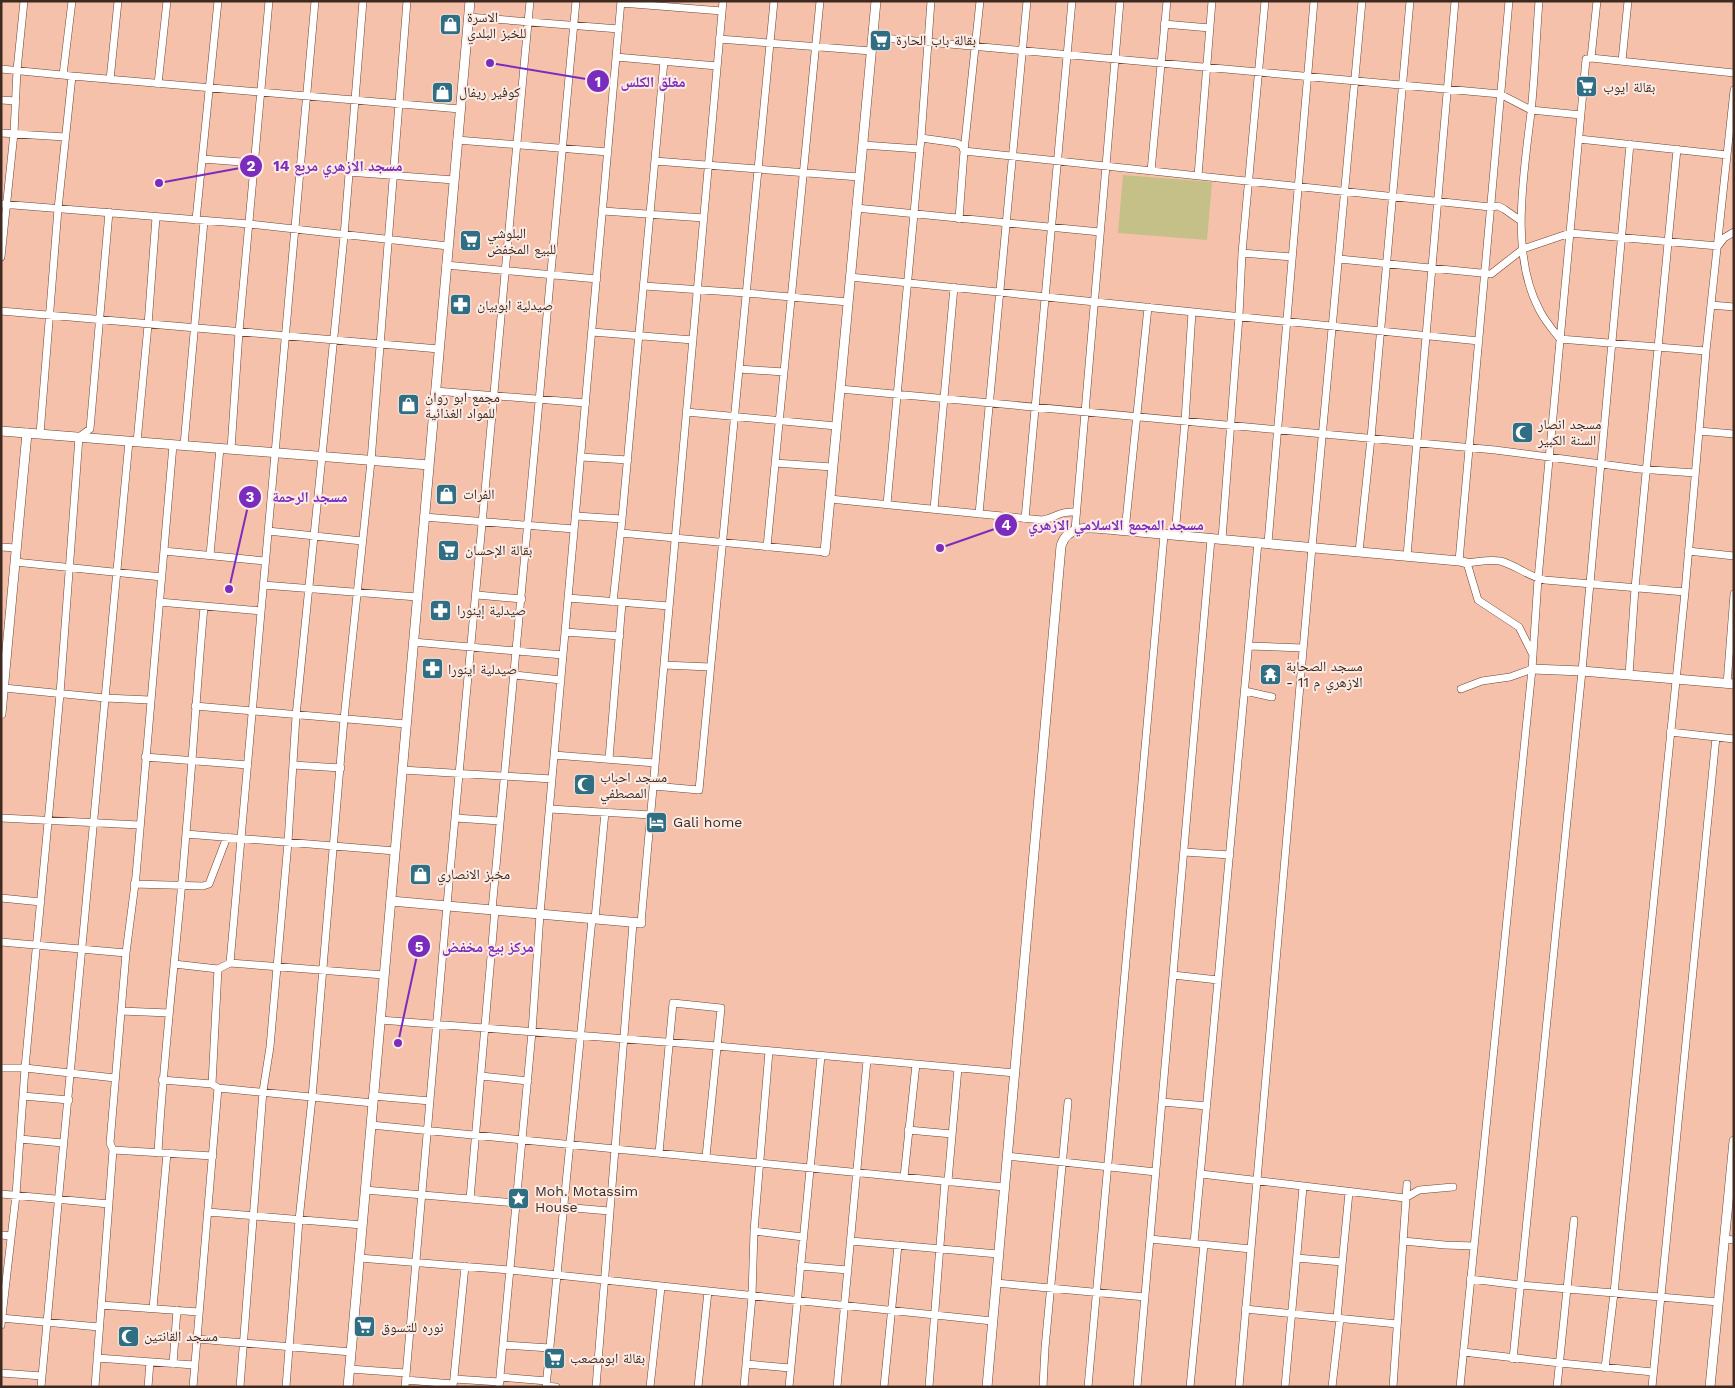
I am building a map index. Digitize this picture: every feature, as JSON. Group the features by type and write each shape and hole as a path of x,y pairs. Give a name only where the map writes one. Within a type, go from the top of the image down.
{"street":[{"path":"1,257 4,204 14,133 17,70 24,1"},
{"path":"64,75 72,1"},
{"path":"110,80 118,1"},
{"path":"158,84 167,1"},
{"path":"184,446 194,329 202,159 218,1"},
{"path":"231,449 239,332 269,1"},
{"path":"230,963 315,1"},
{"path":"240,1387 263,1091 270,1047 288,842 296,716 344,236 363,1"},
{"path":"286,1387 344,719 371,461 407,1"},
{"path":"348,1387 470,1"},
{"path":"406,1380 447,905 477,595 530,1"},
{"path":"470,1199 500,821 576,1"},
{"path":"596,1387 624,1039 651,815 723,1"},
{"path":"653,786 699,790 774,1"},
{"path":"767,547 820,1"},
{"path":"621,533 825,552 876,1"},
{"path":"887,504 932,1"},
{"path":"959,219 964,151 980,1"},
{"path":"980,514 1026,1"},
{"path":"1025,518 1053,228 1072,1"},
{"path":"1075,530 1120,1"},
{"path":"1151,170 1167,1"},
{"path":"1198,176 1212,1"},
{"path":"1222,539 1242,253 1265,1"},
{"path":"1194,1243 1249,646 1278,430 1314,1"},
{"path":"1238,1387 1362,1"},
{"path":"1359,552 1381,331 1385,264 1410,1"},
{"path":"1407,556 1455,1"},
{"path":"1509,1 1469,447 1463,562 1478,600 1519,626 1533,656"},
{"path":"1539,1 1521,221 1527,275 1535,301 1544,318 1560,339 1706,351"},
{"path":"1591,58 1597,1"},
{"path":"1622,61 1628,1"},
{"path":"500,1382 523,1140 540,914 621,2 670,4 722,11"},
{"path":"468,17 619,29"},
{"path":"1164,24 1210,28"},
{"path":"872,37 1500,94 1531,110 1581,115"},
{"path":"720,39 871,51"},
{"path":"616,56 717,66"},
{"path":"1460,1387 1532,669 1538,578 1586,60 1591,58 1734,73"},
{"path":"613,602 628,460 664,61"},
{"path":"1,68 110,80 460,109"},
{"path":"40,434 58,209 72,76"},
{"path":"1606,1368 1676,679 1706,351 1727,155 1731,134 1734,90"},
{"path":"1,100 16,101"},
{"path":"1,133 65,137"},
{"path":"921,138 957,143 962,146 964,151"},
{"path":"1579,139 1727,155"},
{"path":"457,140 608,152"},
{"path":"1513,1358 1582,671 1630,144"},
{"path":"863,145 919,149"},
{"path":"1628,675 1677,149"},
{"path":"964,151 1490,207 1498,206 1521,221"},
{"path":"202,159 255,163"},
{"path":"655,161 859,177"},
{"path":"348,172 454,180"},
{"path":"4,204 249,224 448,246"},
{"path":"856,208 1100,232"},
{"path":"603,211 704,218"},
{"path":"1,1325 16,1195 25,1068 60,694 80,437 90,429 109,212"},
{"path":"41,1387 117,572 148,325 156,217"},
{"path":"1718,246 1724,238 1734,232"},
{"path":"1338,259 1491,274 1523,249 1570,233 1718,246"},
{"path":"1242,253 1292,257"},
{"path":"446,266 597,279"},
{"path":"850,277 1478,340"},
{"path":"644,286 848,302"},
{"path":"934,509 954,287"},
{"path":"1711,305 1734,307"},
{"path":"1125,530 1148,307"},
{"path":"1,311 439,349"},
{"path":"1175,536 1192,312"},
{"path":"592,332 693,340"},
{"path":"739,369 784,372"},
{"path":"840,390 1469,447 1601,464 1695,473"},
{"path":"435,391 586,404"},
{"path":"686,412 836,426"},
{"path":"1699,430 1734,434"},
{"path":"1,431 429,465"},
{"path":"1,714 4,688 4,649 15,562 27,433"},
{"path":"94,1387 113,1150 110,1143 121,1011 146,757 173,445"},
{"path":"210,555 220,448"},
{"path":"581,457 628,460"},
{"path":"775,463 832,467"},
{"path":"830,498 1042,520 1061,512 1076,512"},
{"path":"576,516 622,520"},
{"path":"424,517 574,529"},
{"path":"987,1387 1061,546 1066,535 1075,530 1125,530 1463,562 1492,560 1500,561 1538,578 1684,592"},
{"path":"268,531 362,540"},
{"path":"1088,1387 1164,535"},
{"path":"1137,1387 1211,539"},
{"path":"1,546 16,548"},
{"path":"164,551 266,561"},
{"path":"1688,551 1734,556"},
{"path":"15,562 162,577"},
{"path":"263,585 417,597"},
{"path":"1461,689 1482,682 1510,677 1532,669 1582,671 1730,684 1734,594"},
{"path":"477,595 522,599"},
{"path":"568,598 669,606"},
{"path":"159,602 261,611"},
{"path":"609,758 622,602"},
{"path":"158,1153 162,1080 186,834 204,606"},
{"path":"565,632 620,636"},
{"path":"413,642 563,655"},
{"path":"1249,646 1303,648"},
{"path":"664,665 710,667"},
{"path":"515,675 561,680"},
{"path":"4,688 105,698 150,700"},
{"path":"1245,691 1272,697"},
{"path":"195,706 406,724"},
{"path":"1670,732 1734,738"},
{"path":"1652,1387 1716,737"},
{"path":"554,755 655,763"},
{"path":"146,757 248,765"},
{"path":"294,765 341,768"},
{"path":"402,770 552,779"},
{"path":"550,808 651,815"},
{"path":"547,1385 580,1036 606,812"},
{"path":"1,818 139,825"},
{"path":"456,818 500,821"},
{"path":"186,834 395,851"},
{"path":"134,884 181,886 203,886 209,884 227,838"},
{"path":"1184,852 1230,855"},
{"path":"1,898 41,902"},
{"path":"390,901 637,923"},
{"path":"1,942 126,954"},
{"path":"174,964 218,969 230,963 384,976"},
{"path":"193,1387 213,1156 218,969"},
{"path":"1173,975 1218,980"},
{"path":"659,1153 673,1003 722,1008 706,1157"},
{"path":"121,1011 169,1013"},
{"path":"380,1020 718,1046 1015,1073"},
{"path":"744,1387 752,1296 754,1231 769,1051"},
{"path":"789,1387 821,1056"},
{"path":"837,1387 868,1060"},
{"path":"904,1177 916,1064"},
{"path":"1,1068 25,1068 116,1078"},
{"path":"929,1387 946,1181 958,1068"},
{"path":"481,1076 528,1081"},
{"path":"162,1080 312,1098 430,1101"},
{"path":"23,1096 69,1100"},
{"path":"1043,1387 1068,1102"},
{"path":"1162,1102 1207,1106"},
{"path":"371,1125 1004,1186"},
{"path":"908,1130 952,1134"},
{"path":"20,1139 63,1143"},
{"path":"1710,1387 1718,1302 1729,1239 1734,1141"},
{"path":"113,1150 213,1156"},
{"path":"153,1308 167,1154"},
{"path":"1008,1156 1156,1172"},
{"path":"1201,1174 1405,1198 1419,1190 1453,1187"},
{"path":"1393,1387 1407,1184"},
{"path":"1285,1387 1303,1187"},
{"path":"365,1190 516,1203"},
{"path":"1332,1387 1349,1192"},
{"path":"1,1194 109,1204"},
{"path":"563,1207 610,1211"},
{"path":"208,1212 362,1225"},
{"path":"1557,1387 1574,1220"},
{"path":"754,1231 803,1237"},
{"path":"1,1235 11,1236"},
{"path":"1150,1239 1251,1249"},
{"path":"851,1241 998,1254"},
{"path":"1403,1241 1474,1246"},
{"path":"1190,1387 1204,1244"},
{"path":"884,1387 898,1245"},
{"path":"359,1258 510,1270 992,1321"},
{"path":"1297,1258 1342,1262"},
{"path":"453,1383 465,1266"},
{"path":"800,1266 848,1270"},
{"path":"1470,1278 1520,1285 1718,1302"},
{"path":"996,1283 1145,1297"},
{"path":"650,1387 661,1287"},
{"path":"698,1387 708,1291"},
{"path":"101,1305 199,1312"},
{"path":"1245,1309 1397,1324"},
{"path":"173,1364 177,1310"},
{"path":"2,1318 99,1327"},
{"path":"197,1339 351,1352"},
{"path":"503,1345 550,1348"},
{"path":"1463,1352 1560,1364 1653,1372"},
{"path":"97,1358 194,1365"},
{"path":"148,1387 150,1362"},
{"path":"746,1364 790,1368"},
{"path":"349,1369 406,1380 453,1383 500,1382 556,1387"},
{"path":"1,1373 42,1376"}],"shaded area":[{"path":"1123,175 1212,182 1207,240 1118,233"}],"place":[{"name":"الاسرة للخبز البلدي","path":"451,25"},
{"name":"بقالة باب الحارة","path":"880,40"},
{"name":"مغلق الكلس","path":"490,63"},
{"name":"بقالة ايوب","path":"1587,87"},
{"name":"كوفير ريفال","path":"443,92"},
{"name":"مسجد الازهري مربع 14","path":"159,183"},
{"name":"البلوشي للبيع المخفض","path":"471,241"},
{"name":"صيدلية ابوبيان","path":"461,305"},
{"name":"مجمع ابو روان للمواد الغذائية","path":"409,405"},
{"name":"مسجد انصار السنة الكبير","path":"1522,432"},
{"name":"الفرات","path":"447,494"},
{"name":"مسجد المجمع الاسلامي الازهري","path":"940,548"},
{"name":"بقالة الإحسان","path":"449,550"},
{"name":"مسجد الرحمة","path":"229,589"},
{"name":"صيدلية إينورا","path":"441,610"},
{"name":"صيدلية اينورا","path":"432,669"},
{"name":"مسجد الصحابة - الازهري م 11","path":"1270,674"},
{"name":"مسجد احباب المصطفي","path":"584,785"},
{"name":"Gali home","path":"657,822"},
{"name":"مخبز الانصاري","path":"421,874"},
{"name":"مركز بيع مخفض","path":"398,1043"},
{"name":"Moh. Motassim House","path":"519,1199"},
{"name":"نوره للتسوق","path":"365,1327"},
{"name":"مسجد القانتين","path":"128,1336"},
{"name":"بقالة ابومصعب","path":"554,1358"}]}
